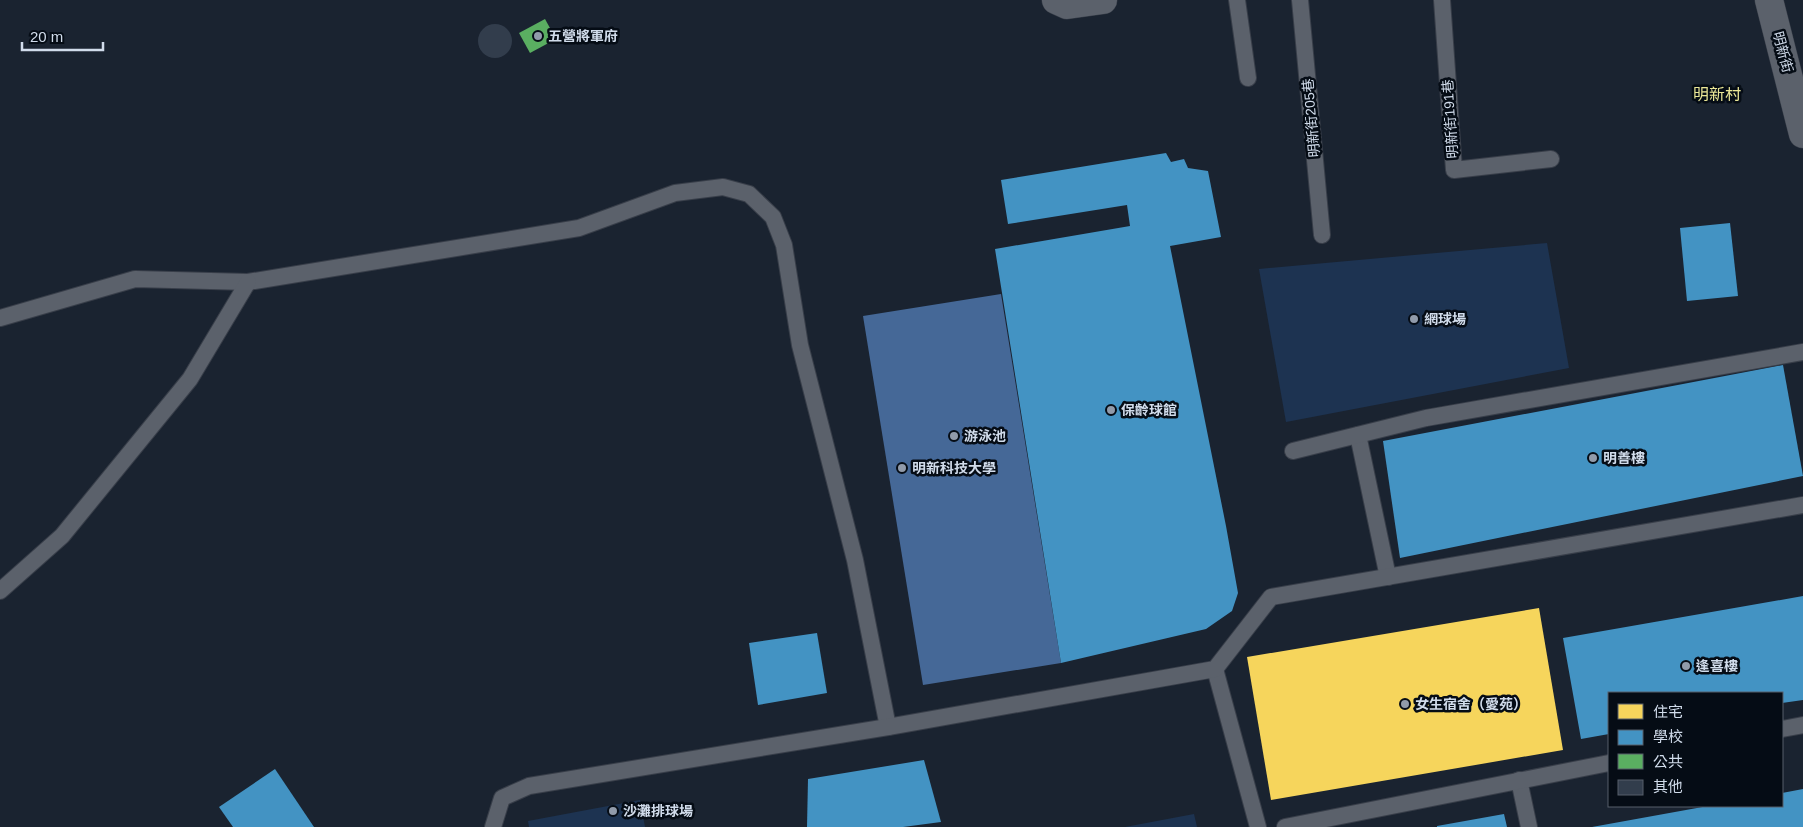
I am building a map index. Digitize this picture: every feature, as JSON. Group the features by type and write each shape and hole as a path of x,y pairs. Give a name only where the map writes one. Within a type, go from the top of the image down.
{"street":[{"path":"1056,0 1067,5 1103,0"},
{"name":"明新街","path":"1769,0 1803,134"}],"lane":[{"path":"1236,0 1248,78"},
{"name":"明新街205巷","path":"1300,0 1322,235"},
{"name":"明新街191巷","path":"1442,0 1454,170 1551,159"},
{"path":"0,318 136,279 248,282 579,228 675,193 724,187 749,194 773,217 784,245 800,345 855,560 888,727"},
{"path":"0,591 62,536 190,379 248,282"},
{"path":"1293,451 1426,418 1803,352"},
{"path":"1358,435 1388,577"},
{"path":"493,827 502,798 529,786 888,727 1215,669 1271,597 1803,505"},
{"path":"1215,669 1258,827"},
{"path":"1783,729 1803,724"},
{"path":"1285,827 1608,763"},
{"path":"1519,780 1529,827"}],"shaded area":[{"name":"網球場","path":"1547,243 1569,368 1286,422 1259,269"},
{"name":"游泳池","path":"1001,294 1061,663 923,685 863,316"},
{"name":"沙灘排球場","path":"640,800 645,827 529,827 528,821"},
{"path":"1194,814 1197,827 1125,827"}],"building: 住宅":[{"name":"女生宿舍（愛苑）","path":"1539,608 1563,750 1271,800 1247,657"}],"building: 學校":[{"name":"保齡球館","path":"1166,153 1171,162 1184,159 1188,168 1208,171 1221,237 1170,246 1238,593 1232,611 1206,629 1061,663 995,249 1130,226 1127,205 1008,224 1001,180"},
{"path":"1730,223 1738,296 1687,301 1680,228"},
{"name":"明善樓","path":"1783,365 1803,476 1400,558 1383,441"},
{"name":"逢喜樓","path":"1803,596 1803,700 1783,703 1783,692 1608,692 1608,734 1581,739 1563,638"},
{"path":"817,633 827,693 758,705 749,643"},
{"path":"924,760 941,822 903,827 807,827 808,779"},
{"path":"275,769 314,827 233,827 219,807"},
{"path":"1803,789 1803,827 1592,827 1702,807 1783,807 1783,793"},
{"path":"1504,814 1507,827 1437,827 1437,826"}],"building: 公共":[{"name":"五營將軍府","path":"545,19 556,39 530,53 519,33"}],"building: 其他":[{"path":"495,24 507,29 512,41 507,53 495,58 483,53 478,41 483,29"}],"place":[{"name":"五營將軍府","path":"538,36"},
{"name":"網球場","path":"1414,319"},
{"name":"保齡球館","path":"1111,410"},
{"name":"游泳池","path":"954,436"},
{"name":"明善樓","path":"1593,458"},
{"name":"明新科技大學","path":"902,468"},
{"name":"逢喜樓","path":"1686,666"},
{"name":"女生宿舍（愛苑）","path":"1405,704"},
{"name":"沙灘排球場","path":"613,811"}],"district":[{"name":"明新村","path":"1717,94"}]}
